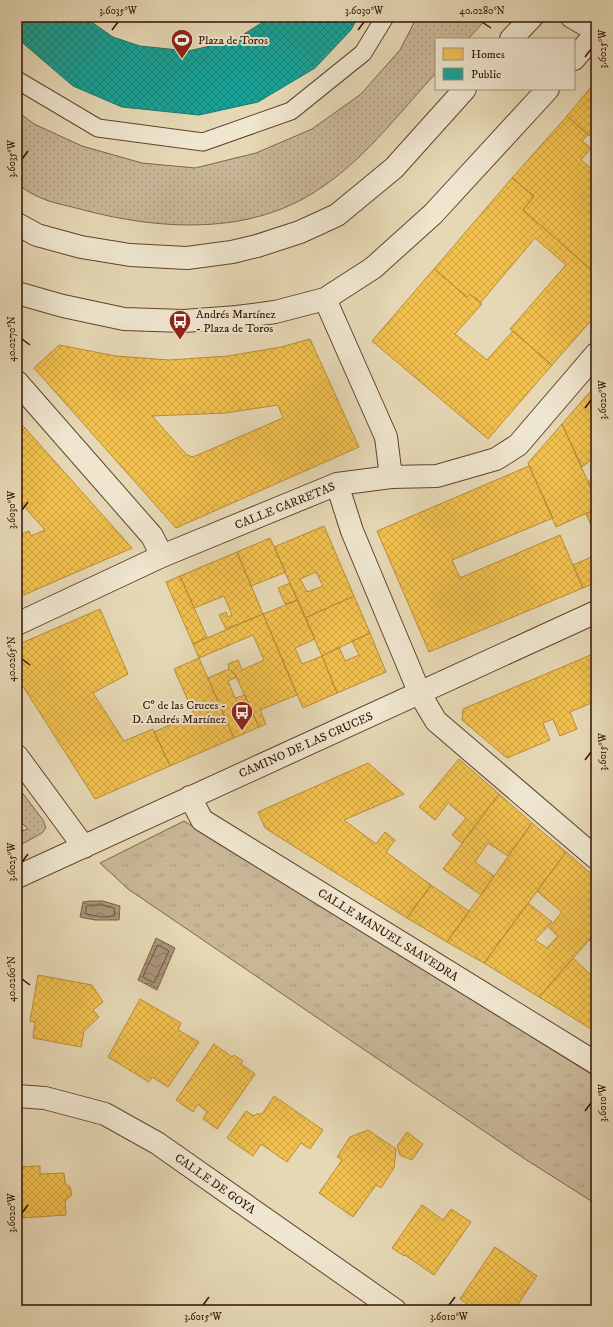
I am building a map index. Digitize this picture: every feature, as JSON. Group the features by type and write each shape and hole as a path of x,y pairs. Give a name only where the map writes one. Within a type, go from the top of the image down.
{"street":[{"path":"512,38 532,17"},
{"path":"572,17 584,24 596,26"},
{"path":"575,58 596,33"},
{"path":"17,224 37,235 81,247 130,255 187,258 232,252 257,246 300,232 337,215 394,168 464,90"},
{"path":"17,292 63,306 124,319 184,321 237,318 275,312 325,298 373,268 434,214 547,90"},
{"path":"325,298 386,437 391,477"},
{"name":"CALLE CARRETAS","path":"17,624 162,556 338,484 391,477 437,476 496,459 518,445 596,354"},
{"path":"17,382 152,536 162,556"},
{"path":"338,484 352,531 420,694 436,721 596,858"},
{"name":"CAMINO DE LAS CRUCES","path":"17,877 190,797 420,694 596,612"},
{"path":"17,756 84,847"},
{"name":"CALLE MANUEL SAAVEDRA","path":"190,797 202,820 596,1063"},
{"name":"CALLE DE GOYA","path":"17,1096 45,1098 105,1114 157,1143 395,1310"}],"lane":[{"path":"17,80 98,128 203,142 291,111 363,53 385,17"}],"green space":[{"path":"417,17 488,17 469,38 435,38 435,74 393,122 363,153 331,181 313,193 286,207 257,217 227,223 197,225 166,224 135,221 58,204 38,197 17,185 17,111 34,124 82,146 142,163 195,168 256,153 312,129 361,94 400,50"},
{"path":"17,786 43,820 46,828 42,833 17,847 17,833 28,829 17,818"},
{"path":"184,821 596,1077 596,1204 525,1159 128,889 100,863"}],"water":[{"path":"103,901 120,906 119,920 95,920 80,917 83,902"},
{"path":"156,938 175,948 157,990 138,980"}],"building: Homes":[{"path":"596,81 596,141 567,116"},
{"path":"567,116 588,135 582,141 591,148 581,160 596,173 596,274 523,210 534,196 512,178"},
{"path":"512,178 534,196 523,210 596,274 596,315 552,365 510,329 566,265 535,238 481,302 470,294 467,297 434,269"},
{"path":"434,269 467,297 470,294 482,304 455,334 487,360 513,331 552,365 488,439 372,341"},
{"path":"310,339 359,447 176,528 34,368 59,345 116,356 169,360 228,356 281,347","holes":["278,405 283,418 193,457 187,455 152,416 226,413"]},
{"path":"595,386 596,456 582,467 562,424"},
{"path":"17,420 25,428 17,436"},
{"path":"562,424 596,500 596,509 556,527 528,463"},
{"path":"25,428 132,548 17,598 17,541 19,540 17,536 29,531 31,536 45,530 17,499 17,436"},
{"path":"529,466 553,518 452,560 460,578 560,535 583,588 429,652 377,531"},
{"path":"596,476 596,490 592,491 588,482"},
{"path":"596,509 596,536 586,514"},
{"path":"324,526 354,596 305,618 274,547","holes":["316,572 323,586 307,592 300,579"]},
{"path":"270,538 286,572 251,586 237,552"},
{"path":"237,552 263,614 226,629 219,615 226,612 228,617 232,615 224,596 194,608 180,576"},
{"path":"596,555 596,582 583,588 573,565"},
{"path":"180,576 207,637 193,644 166,582"},
{"path":"290,583 298,600 285,604 278,588"},
{"path":"354,596 370,633 322,656 305,618"},
{"path":"298,600 315,639 295,648 302,664 322,656 337,693 303,708 263,614"},
{"path":"100,609 128,674 93,693 124,741 153,729 170,766 95,799 17,677 17,645"},
{"path":"263,614 297,695 260,710 266,724 259,727 235,674 229,669 228,664 238,660 242,670 264,660 253,635 199,658 193,644"},
{"path":"370,633 386,672 337,693 322,656 339,647 345,661 359,655 352,641"},
{"path":"593,654 596,660 596,701 570,712 577,729 560,736 553,719 543,723 550,740 507,758 462,720 463,709"},
{"path":"199,658 234,738 170,766 154,732 194,714 174,669"},
{"path":"229,669 237,677 228,681 235,698 245,695 259,727 234,738 208,678"},
{"path":"459,759 499,794 462,843 452,835 466,818 448,803 435,820 419,807"},
{"path":"368,763 404,794 344,820 376,844 385,832 395,840 386,852 431,885 407,918 265,828 258,812"},
{"path":"499,794 532,823 508,856 488,843 475,862 494,876 481,895 443,869"},
{"path":"532,823 566,852 484,963 447,942"},
{"path":"566,852 596,878 596,932 539,997 484,963 528,903 552,922 535,940 547,948 558,936 549,928 562,912 537,891"},
{"path":"431,885 469,911 447,942 407,918"},
{"path":"596,932 596,946 589,940"},
{"path":"573,958 591,975 596,969 596,1032 539,997"},
{"path":"38,975 92,985 103,1002 93,1010 99,1017 84,1031 81,1047 33,1038 35,1022 30,1021"},
{"path":"140,999 181,1023 178,1030 199,1042 168,1087 152,1077 149,1082 108,1057"},
{"path":"214,1044 232,1057 234,1055 243,1061 241,1064 255,1074 217,1129 203,1119 207,1112 198,1104 193,1112 176,1100"},
{"path":"274,1096 323,1130 310,1149 301,1143 287,1162 261,1144 253,1156 227,1138 246,1111 254,1116 256,1114 262,1114"},
{"path":"368,1130 396,1149 394,1168 381,1188 376,1185 353,1217 319,1193 342,1160 337,1157 350,1137"},
{"path":"407,1132 423,1144 412,1160 400,1155 397,1146"},
{"path":"40,1166 40,1174 64,1173 65,1183 70,1187 72,1195 65,1201 66,1215 21,1218 21,1204 17,1204 17,1167"},
{"path":"422,1205 443,1220 451,1209 471,1222 434,1275 392,1248"},
{"path":"495,1247 537,1276 514,1310 476,1310 460,1299"}],"building: Public":[{"name":"Plaza de Toros","path":"17,17 84,17 113,37 140,46 188,51 233,41 271,17 358,17 351,30 315,68 258,102 199,115 122,107 73,86 17,38"}],"place":[{"name":"Plaza de Toros","path":"182,60"},
{"name":"Andrés Martínez - Plaza de Toros","path":"180,340"},
{"name":"Cº de las Cruces - D. Andrés Martínez","path":"242,732"}]}
